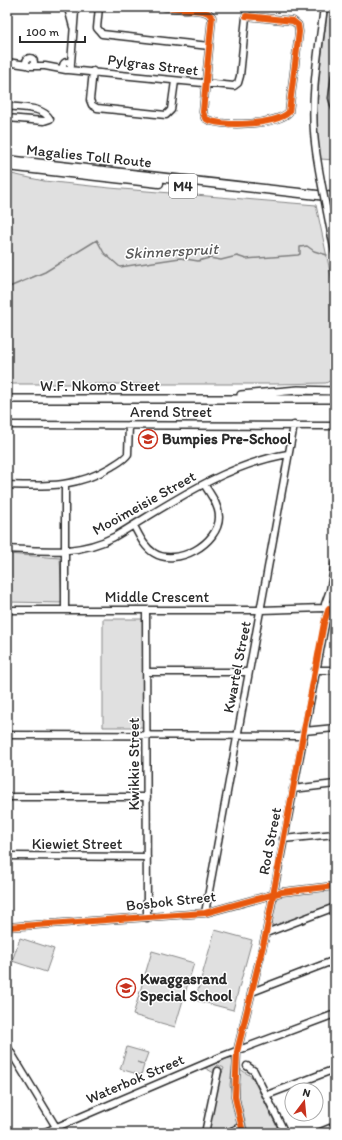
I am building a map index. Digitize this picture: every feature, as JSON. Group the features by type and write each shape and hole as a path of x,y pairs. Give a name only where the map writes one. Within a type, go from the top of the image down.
{"highway":[{"name":"Magalies Toll Route","path":"7,160 335,197"},
{"name":"Magalies Toll Route","path":"7,166 335,201"}],"main road":[{"path":"298,390 335,387"},
{"name":"W.F. Nkomo Street","path":"193,399 298,390 335,391"},
{"name":"W.F. Nkomo Street","path":"7,399 335,399"}],"street":[{"path":"99,7 97,28 102,34 209,46"},
{"path":"165,7 208,13 213,20 205,84 203,116 207,120 249,124 283,116 289,112 299,32 298,25 290,21 246,16"},
{"name":"Pylgras Street","path":"7,62 30,63 48,66 68,65 83,70 231,87 238,83 247,7"},
{"path":"324,7 315,82 315,142 335,252"},
{"path":"68,65 71,55 73,30 72,9"},
{"path":"93,71 90,100 92,105 97,108 168,114 172,108 175,81"},
{"path":"335,76 332,98 335,108"},
{"path":"7,106 38,110 45,113 50,119 44,121 7,118"},
{"name":"Arend Street","path":"7,425 335,426"},
{"path":"7,485 65,485 103,472 125,458 129,449 129,425"},
{"name":"Kwartel Street","path":"204,913 238,736 294,426"},
{"name":"Mooimeisie Street","path":"7,549 64,551 88,547 106,541 224,473 272,457 288,454"},
{"path":"134,526 149,549 164,557 180,557 208,542 216,532 219,513 204,484"},
{"path":"65,485 65,610"},
{"name":"Rod Street","path":"242,1130 234,1089 237,1052 266,933 335,563"},
{"name":"Middle Crescent","path":"7,610 261,610 307,609 328,606"},
{"name":"Kwikkie Street","path":"146,610 148,797 147,918"},
{"path":"315,670 335,670"},
{"path":"146,672 249,672"},
{"path":"7,735 238,736 304,733 335,728"},
{"path":"293,789 335,784"},
{"path":"7,797 148,797"},
{"path":"283,840 335,834"},
{"name":"Kiewiet Street","path":"7,856 147,857"},
{"name":"Bosbok Street","path":"7,927 204,913 282,892 335,886"},
{"path":"266,933 335,907"},
{"path":"252,992 335,960"},
{"name":"Waterbok Street","path":"43,1133 223,1056 335,1014"},
{"path":"7,1046 56,1127"},
{"path":"247,1066 254,1071 285,1133"},
{"path":"267,1095 335,1069"},
{"path":"205,1133 218,1072"},
{"path":"318,1133 335,1126"},
{"path":"227,1133 242,1130"}],"shaded area":[{"path":"328,7 335,7 335,59 330,105 335,114 335,160 320,159 317,121 317,102"},
{"path":"7,173 44,181 110,188 316,205 335,295 335,378 326,383 274,384 7,384"},
{"path":"7,554 60,558 62,603 7,602"},
{"path":"103,619 144,619 144,727 103,727"},
{"path":"335,888 335,906 279,927 272,925 275,897"},
{"path":"215,930 252,940 233,1010 195,1000"},
{"path":"20,938 54,949 46,972 12,961"},
{"path":"152,951 194,963 175,1027 133,1015"},
{"path":"127,1047 148,1053 144,1064 137,1062 144,1065 141,1075 120,1069"},
{"path":"230,1058 233,1062 230,1085 237,1123 236,1126 219,1133 208,1133 219,1080 224,1068 218,1065 214,1069 214,1073 205,1068"},
{"path":"240,1069 252,1077 280,1133 248,1133 239,1097"}],"waterway":[{"name":"Skinnerspruit","path":"7,288 45,272 97,240 104,253 120,267 180,258 198,261 209,258 221,260 237,256 246,259 298,255 300,254 300,247 307,246 314,251 327,255"}],"cycle path":[{"path":"165,7 203,11 212,17 203,112 205,118 222,123 247,124 261,122 273,120 289,112 299,32 298,25 293,21 246,16"},
{"path":"243,1133 235,1097 237,1052 266,933 324,623 329,608"},
{"path":"7,927 205,913 282,892 335,886"}],"place":[{"name":"Bumpies Pre-School","path":"148,439"},
{"name":"Kwaggasrand Special School","path":"126,988"}]}
